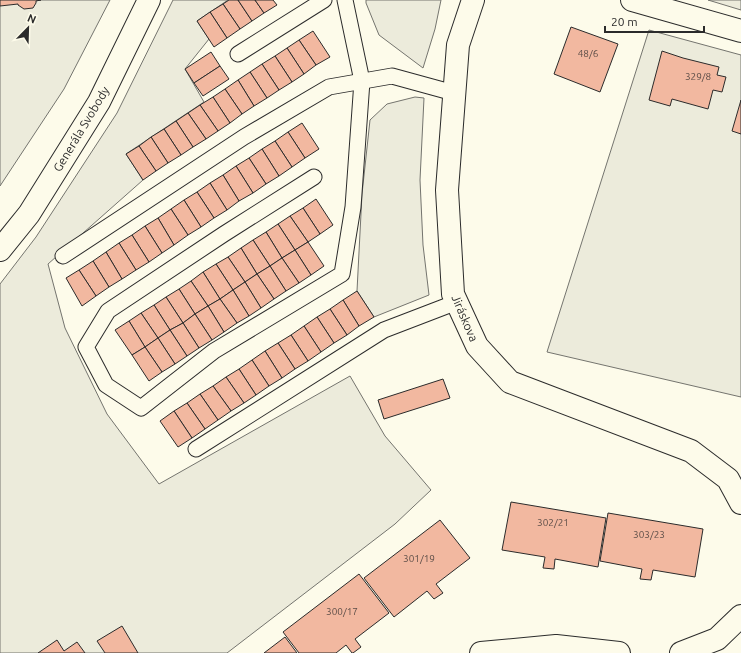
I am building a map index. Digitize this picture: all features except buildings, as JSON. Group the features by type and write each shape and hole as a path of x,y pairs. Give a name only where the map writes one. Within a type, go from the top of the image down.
{"street":[{"name":"Generála Svobody","path":"0,250 29,214 99,102 149,0"},
{"name":"Jiráskova","path":"473,0 458,45 447,190 453,294 477,346 510,382 691,451 728,479 741,503"},
{"path":"632,0 741,31"},
{"path":"681,653 717,639 741,616"},
{"path":"481,653 556,646 619,653"}],"lane":[{"path":"238,54 324,0"},
{"path":"314,177 224,234 108,311 86,348 106,385 141,408 214,351 342,274 353,207 362,81 345,0"},
{"path":"64,256 244,137 329,87 392,76 454,93"},
{"path":"196,449 384,330 457,302"}],"shaded area":[{"path":"0,0 110,0 64,89 0,186"},
{"path":"173,0 228,0 197,21 209,39 185,69 204,102 126,154 143,180 48,264 65,328 107,414 159,484 350,376 385,436 431,490 395,524 227,653 0,653 0,284 36,237 117,113"},
{"path":"366,0 441,0 435,29 423,68 379,35"},
{"path":"708,0 741,0 741,10"},
{"path":"649,30 741,55 741,397 547,352"},
{"path":"415,97 424,98 420,180 423,245 429,295 374,317 357,291 362,194 370,120 387,104"}]}
